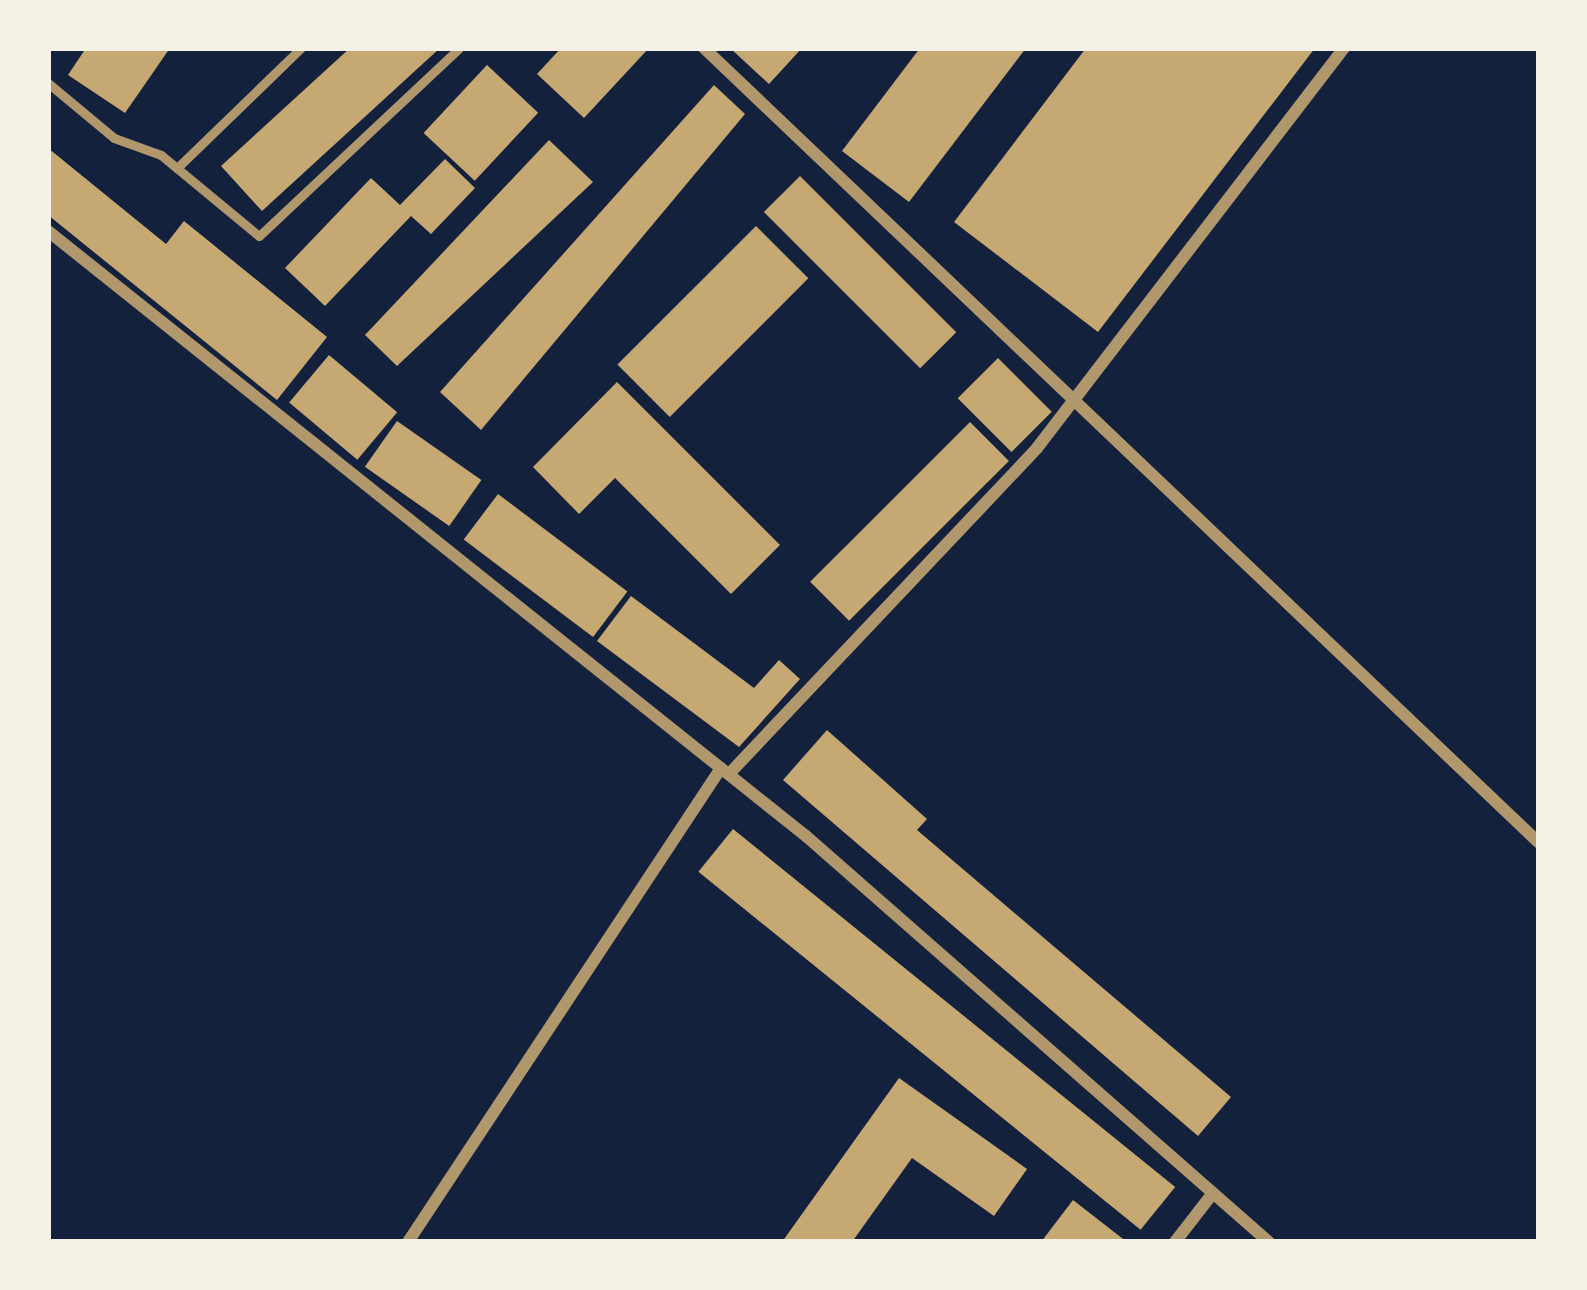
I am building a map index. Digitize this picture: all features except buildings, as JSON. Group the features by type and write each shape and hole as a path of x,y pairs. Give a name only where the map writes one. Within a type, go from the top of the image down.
{"street":[{"path":"704,48 1078,398 1539,843"},
{"path":"408,1242 725,771 1078,398 1344,48"},
{"path":"48,231 725,771 1269,1242"},
{"path":"1175,1242 1213,1193"}],"lane":[{"path":"177,168 301,48"},
{"path":"48,83 114,138 177,168 259,236 459,48"}]}
